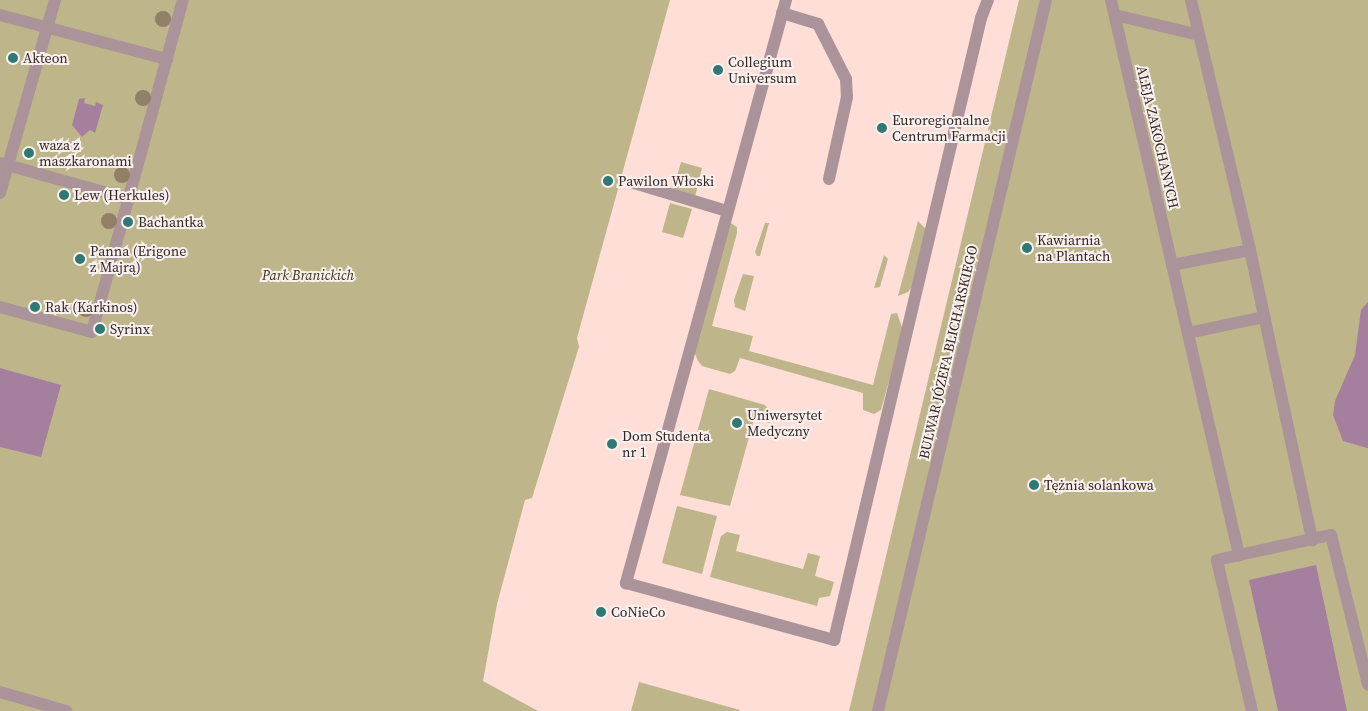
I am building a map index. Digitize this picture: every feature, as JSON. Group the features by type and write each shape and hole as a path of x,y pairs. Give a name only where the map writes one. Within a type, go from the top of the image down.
{"street":[{"path":"0,193 4,164 55,0"},
{"path":"0,307 92,332 183,0"},
{"path":"786,0 626,583 834,640 888,424 981,18 988,0"},
{"name":"BULWAR JÓZEFA BLICHARSKIEGO","path":"878,711 1046,0"},
{"name":"ALEJA ZAKOCHANYCH","path":"1111,0 1239,555"},
{"path":"1191,0 1250,250 1312,540"},
{"path":"782,13 818,24 846,79 847,97 829,179"},
{"path":"0,15 167,59"},
{"path":"1115,15 1199,35"},
{"path":"4,164 128,199"},
{"path":"634,183 727,211"},
{"path":"1172,265 1250,250"},
{"path":"1188,333 1264,317"},
{"path":"1252,711 1217,560 1239,555 1331,535 1368,685"},
{"path":"0,692 66,711"}],"green space":[{"name":"Park Branickich","path":"0,0 670,0 577,338 579,347 532,498 525,500 497,604 483,681 538,711 0,711"},
{"path":"1019,0 1368,0 1368,711 849,711"},
{"path":"681,162 702,168 695,197 673,191"},
{"path":"670,203 692,209 683,238 662,232"},
{"path":"918,221 926,229 912,287 908,292 898,296"},
{"path":"729,222 737,227 737,233 712,326 753,336 749,351 873,385 891,314 897,313 903,330 881,410 874,414 863,410 863,393 740,358 735,371 730,374 702,366 694,351"},
{"path":"765,223 769,223 760,256 757,256 755,252"},
{"path":"884,255 888,259 880,287 874,288"},
{"path":"743,274 754,276 745,311 735,307 734,300"},
{"path":"709,389 765,405 771,413 770,423 754,419 730,506 680,495"},
{"path":"677,506 717,516 702,574 662,563"},
{"path":"727,532 740,535 736,551 803,569 808,553 820,556 815,576 834,582 830,596 819,598 817,606 710,577 721,536"},
{"path":"639,682 740,710 631,711"}],"shaded area":[{"path":"85,98 84,103 95,106 96,102 103,105 95,133 90,130 82,137 72,125 79,99"},
{"path":"1368,302 1367,448 1343,441 1333,415 1335,401 1355,355 1361,310"},
{"path":"0,368 61,385 41,457 0,447"},
{"path":"1316,565 1347,711 1278,711 1249,580"}],"place":[{"name":"Akteon","path":"13,58"},
{"name":"Collegium Universum","path":"718,70"},
{"name":"Euroregionalne Centrum Farmacji","path":"882,128"},
{"name":"waza z maszkaronami","path":"29,153"},
{"name":"Pawilon Włoski","path":"608,181"},
{"name":"Lew (Herkules)","path":"64,195"},
{"name":"Bachantka","path":"128,222"},
{"name":"Kawiarnia na Plantach","path":"1027,248"},
{"name":"Panna (Erigone z Majrą)","path":"80,259"},
{"name":"Rak (Karkinos)","path":"35,307"},
{"name":"Syrinx","path":"100,329"},
{"name":"Uniwersytet Medyczny","path":"737,423"},
{"name":"Dom Studenta nr 1","path":"612,444"},
{"name":"Tężnia solankowa","path":"1034,485"},
{"name":"CoNieCo","path":"601,612"}]}
